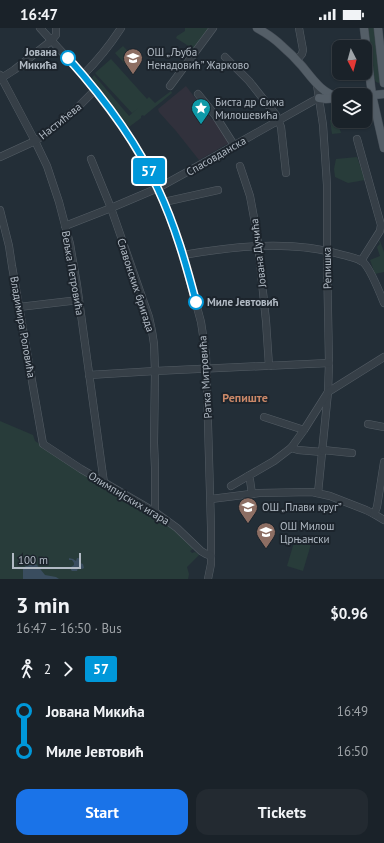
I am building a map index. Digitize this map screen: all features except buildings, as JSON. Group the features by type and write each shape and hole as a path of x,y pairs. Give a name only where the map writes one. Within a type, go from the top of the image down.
{"main road":[{"path":"257,28 276,40 297,60 317,85 332,95"},
{"path":"364,28 368,88"},
{"path":"378,28 384,83"},
{"path":"372,96 384,94"},
{"path":"319,98 324,96 332,97"},
{"path":"372,106 384,148"}],"street":[{"name":"Ратка Митровића","path":"40,28 83,75 127,134 158,188 183,254 202,328 206,355 211,499 211,556 208,579"},
{"path":"1,77 14,70 52,40 56,35 56,28"},
{"path":"83,75 112,42 121,28"},
{"path":"170,86 213,28"},
{"path":"297,60 302,54 303,50 299,28"},
{"path":"225,57 249,82 273,110 279,120 286,173"},
{"name":"Вељка Петровића","path":"1,77 35,141 53,182 59,202 74,264 104,482"},
{"name":"Репишка","path":"317,85 327,186 329,364 323,451 318,493"},
{"name":"Настићева","path":"0,157 35,141 47,133 62,122 95,90"},
{"path":"198,94 213,111 234,145"},
{"name":"Спасовданска","path":"65,226 158,188 319,98"},
{"path":"321,114 328,101 332,99"},
{"path":"357,140 381,225 380,231 361,260"},
{"name":"Славонских бригада","path":"91,159 111,208 151,324 154,344 155,371 154,512"},
{"name":"Јована Дучића","path":"240,166 252,203 255,218 259,246 269,366"},
{"path":"164,202 218,190"},
{"name":"Владимира Роловића","path":"0,210 9,246 43,444"},
{"path":"183,254 259,246 327,251 361,260 368,268 384,303"},
{"path":"20,307 79,300"},
{"path":"230,486 274,461 291,448 328,392 384,357"},
{"path":"89,375 207,368 329,364"},
{"path":"264,417 304,430"},
{"path":"368,424 384,427"},
{"name":"Олимпијских игара","path":"43,444 154,512 177,528 203,553 211,556"},
{"path":"291,448 298,450 352,453"},
{"path":"374,514 377,507 384,462"},
{"path":"248,476 252,494"},
{"path":"211,499 252,494 298,492 318,493 330,496 374,514 384,520"}],"shaded area":[{"path":"186,86 212,120 214,119 229,143 199,160 158,109"}],"green space":[{"path":"185,28 211,28 195,49 176,38 185,31"},
{"path":"368,28 375,28 379,83 376,82 374,78 372,40 369,40"},
{"path":"123,46 139,63 131,71 115,53"},
{"path":"111,59 147,99 149,97 155,103 171,91 172,93 129,127 92,78 94,75 129,116 138,108 132,113 95,73"},
{"path":"330,120 332,120 332,128 339,128 341,133 332,134"},
{"path":"357,157 365,180 348,183 335,177 334,169 336,159"},
{"path":"379,241 384,252 384,272 375,274 370,260 380,256 377,247 380,244"},
{"path":"0,421 33,435 35,441 176,531 193,549 190,551 199,555 187,567 189,574 188,579 0,579"},
{"path":"295,539 311,544 303,571 287,566"}],"water":[{"path":"69,558 76,561 77,558 81,559 80,563 83,564 84,568 78,568 77,571 72,571 71,567 74,563 72,560 69,560"},
{"path":"35,564 45,575 59,579 23,579 23,568"}],"bus line":[{"name":"57","path":"68,58 99,95 120,124 155,182 183,254 196,302"}],"place":[{"name":"Јована Микића","path":"68,58"},
{"name":"ОШ „Љуба Ненадовић” Жарково","path":"133,75"},
{"name":"Биста др Сима Милошевића","path":"201,125"},
{"name":"Миле Јевтовић","path":"196,302"},
{"name":"ОШ „Плави круг”","path":"248,524"},
{"name":"ОШ Милош Црњански","path":"266,549"}],"district":[{"name":"Репиште","path":"245,398"}]}
